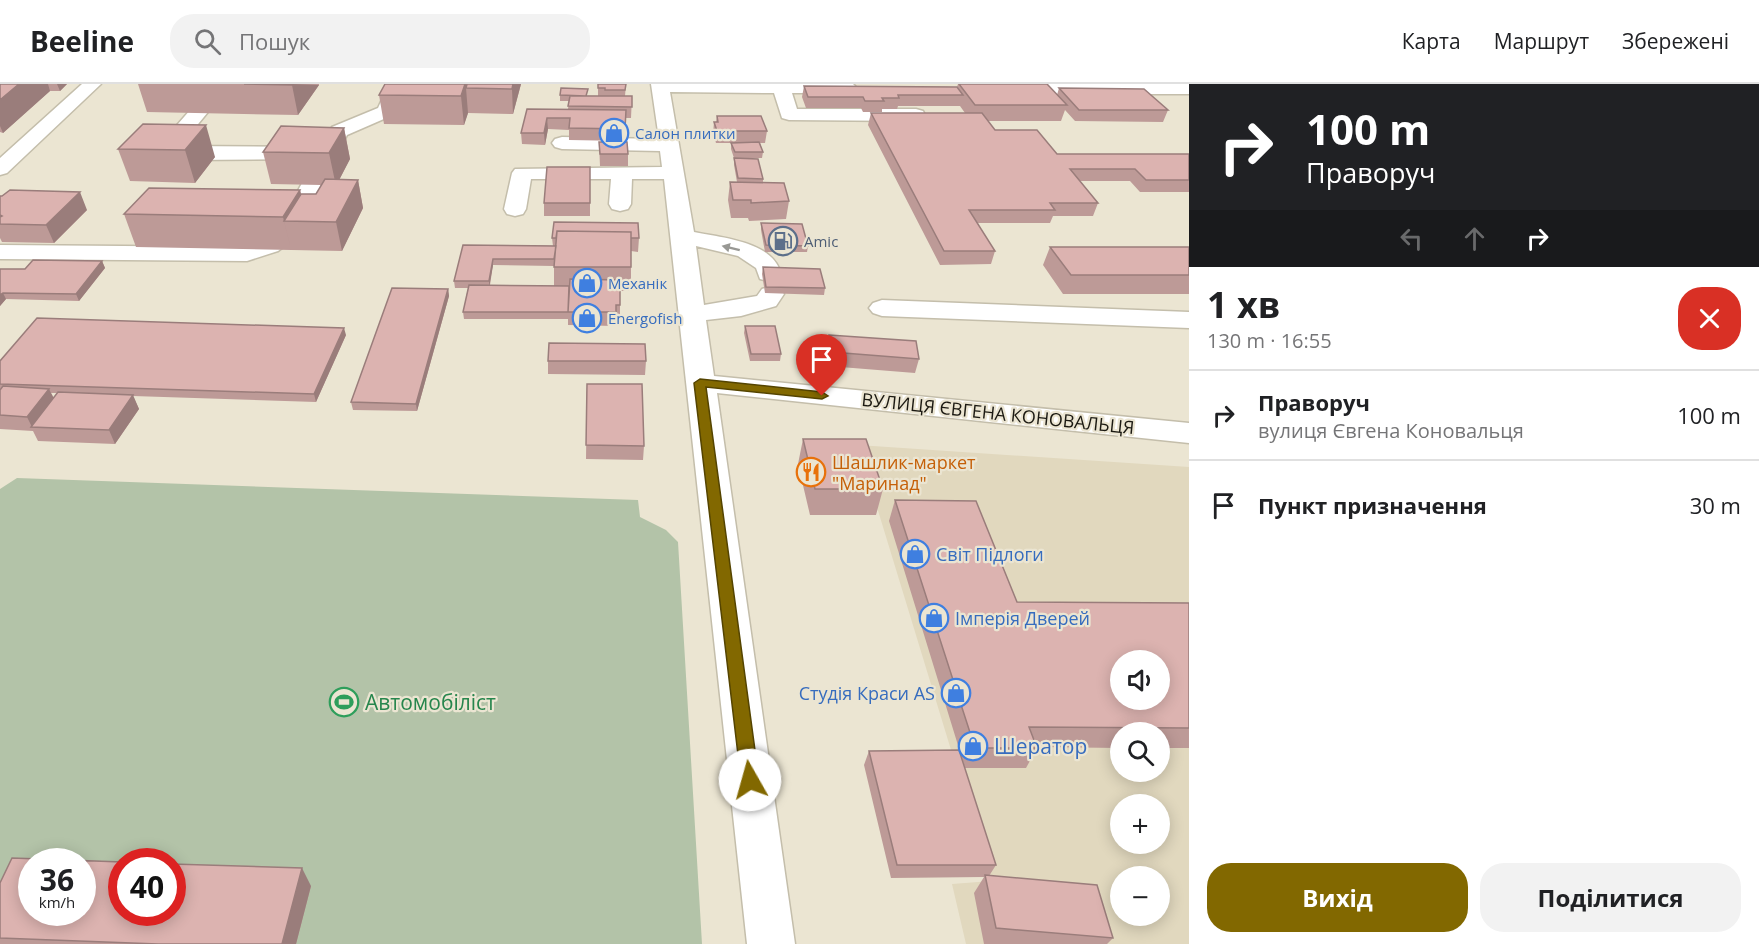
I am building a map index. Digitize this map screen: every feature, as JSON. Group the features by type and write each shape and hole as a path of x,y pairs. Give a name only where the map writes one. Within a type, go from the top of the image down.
{"street":[{"path":"0,169 92,84"},
{"path":"222,84 170,145 172,151 189,154 328,153"},
{"path":"0,252 247,254 270,246 286,234 339,131 386,111 398,84"},
{"path":"771,944 683,236 660,86 864,88"},
{"path":"782,88 789,114 920,115"},
{"path":"992,89 1189,89"},
{"path":"562,143 671,159"},
{"path":"515,209 522,173 622,173 671,159"},
{"path":"620,204 622,173"},
{"path":"683,236 746,251 767,265 770,284 767,301 741,308 692,314"},
{"path":"882,308 1189,320"},
{"name":"ВУЛИЦЯ ЄВГЕНА КОНОВАЛЬЦЯ","path":"700,383 1189,433"}],"shaded area":[{"path":"858,445 1189,467 1189,944 966,944 952,884 991,881"}],"green space":[{"name":"Автомобіліст","path":"17,478 638,500 640,517 666,530 678,542 702,944 0,944 0,489"}],"building":[{"path":"0,84 19,84 0,100"},
{"path":"244,84 293,84 292,85"},
{"path":"385,84 465,84 461,96 379,95"},
{"path":"467,84 513,84 512,89 466,88"},
{"path":"598,84 626,84 625,90 605,90 605,88 598,88"},
{"path":"959,84 1047,84 1067,105 975,105"},
{"path":"804,86 957,87 963,95 898,95 899,98 882,98 884,101 865,101 863,97 808,97"},
{"path":"561,88 588,89 586,96 560,95"},
{"path":"1059,88 1144,89 1168,110 1079,110"},
{"path":"570,96 632,96 632,107 568,106"},
{"path":"527,109 626,110 625,129 569,128 570,118 547,118 544,133 521,133"},
{"path":"871,113 982,113 995,130 1037,130 1057,154 1189,154 1189,180 1146,180 1135,169 1070,169 1098,203 1050,203 1055,210 969,210 995,251 944,251"},
{"path":"717,116 761,116 767,131 717,131 714,122 718,122"},
{"path":"143,124 206,125 185,150 118,149"},
{"path":"281,126 344,128 329,153 263,152"},
{"path":"599,142 627,142 628,154 600,154"},
{"path":"759,142 763,152 735,152 731,143"},
{"path":"734,158 758,159 763,179 738,178"},
{"path":"547,167 590,167 590,203 544,203"},
{"path":"325,179 358,180 336,222 284,221 301,194 316,194"},
{"path":"730,182 784,183 789,201 751,203 751,200 733,200"},
{"path":"149,188 300,190 283,217 124,214"},
{"path":"10,190 80,192 46,225 0,224 2,216 0,215 0,196"},
{"path":"554,222 638,223 639,238 631,238 631,232 557,231 556,238 552,238"},
{"name":"Amic","path":"761,223 802,224 808,246 766,245"},
{"path":"557,231 631,232 631,267 554,267"},
{"path":"463,245 556,246 554,259 493,259 489,281 454,281"},
{"path":"1050,247 1189,247 1189,275 1071,275"},
{"path":"33,260 102,261 76,294 3,293 0,295 0,269 25,269"},
{"path":"763,267 820,269 825,288 766,287"},
{"path":"570,279 620,280 620,305 616,305 616,312 568,312"},
{"path":"469,285 569,286 568,312 463,312"},
{"path":"392,288 448,289 416,404 351,402"},
{"path":"37,318 344,328 314,394 0,384 0,361"},
{"path":"745,326 775,326 781,354 751,354"},
{"path":"829,335 916,341 919,359 831,352"},
{"path":"549,343 645,344 646,361 548,361"},
{"path":"587,384 642,384 644,446 586,445"},
{"path":"3,386 49,389 27,417 0,415 0,390"},
{"path":"58,392 133,395 109,430 31,427"},
{"path":"803,439 866,439 883,489 815,489"},
{"path":"895,500 976,501 1017,602 1189,603 1189,728 1170,728 1170,722 1110,722 1110,728 1029,727 1037,748 975,748"},
{"path":"959,750 996,865 897,865 869,751"},
{"path":"12,858 18,858 18,926 96,926 96,861 108,861 108,926 186,926 186,864 302,868 282,944 158,944 0,938 0,883"},
{"path":"985,875 1097,885 1113,938 996,928"}],"place":[{"name":"Салон плитки","path":"614,133"},
{"name":"Amic","path":"783,241"},
{"name":"Механік","path":"587,283"},
{"name":"Energofish","path":"587,318"},
{"name":"Шашлик-маркет \"Маринад\"","path":"811,472"},
{"name":"Світ Підлоги","path":"915,554"},
{"name":"Імперія Дверей","path":"934,618"},
{"name":"Студія Краси AS","path":"956,693"},
{"name":"Автомобіліст","path":"344,702"},
{"name":"Шератор","path":"973,746"}],"route":[{"path":"750,780 700,383 822,396"}]}
